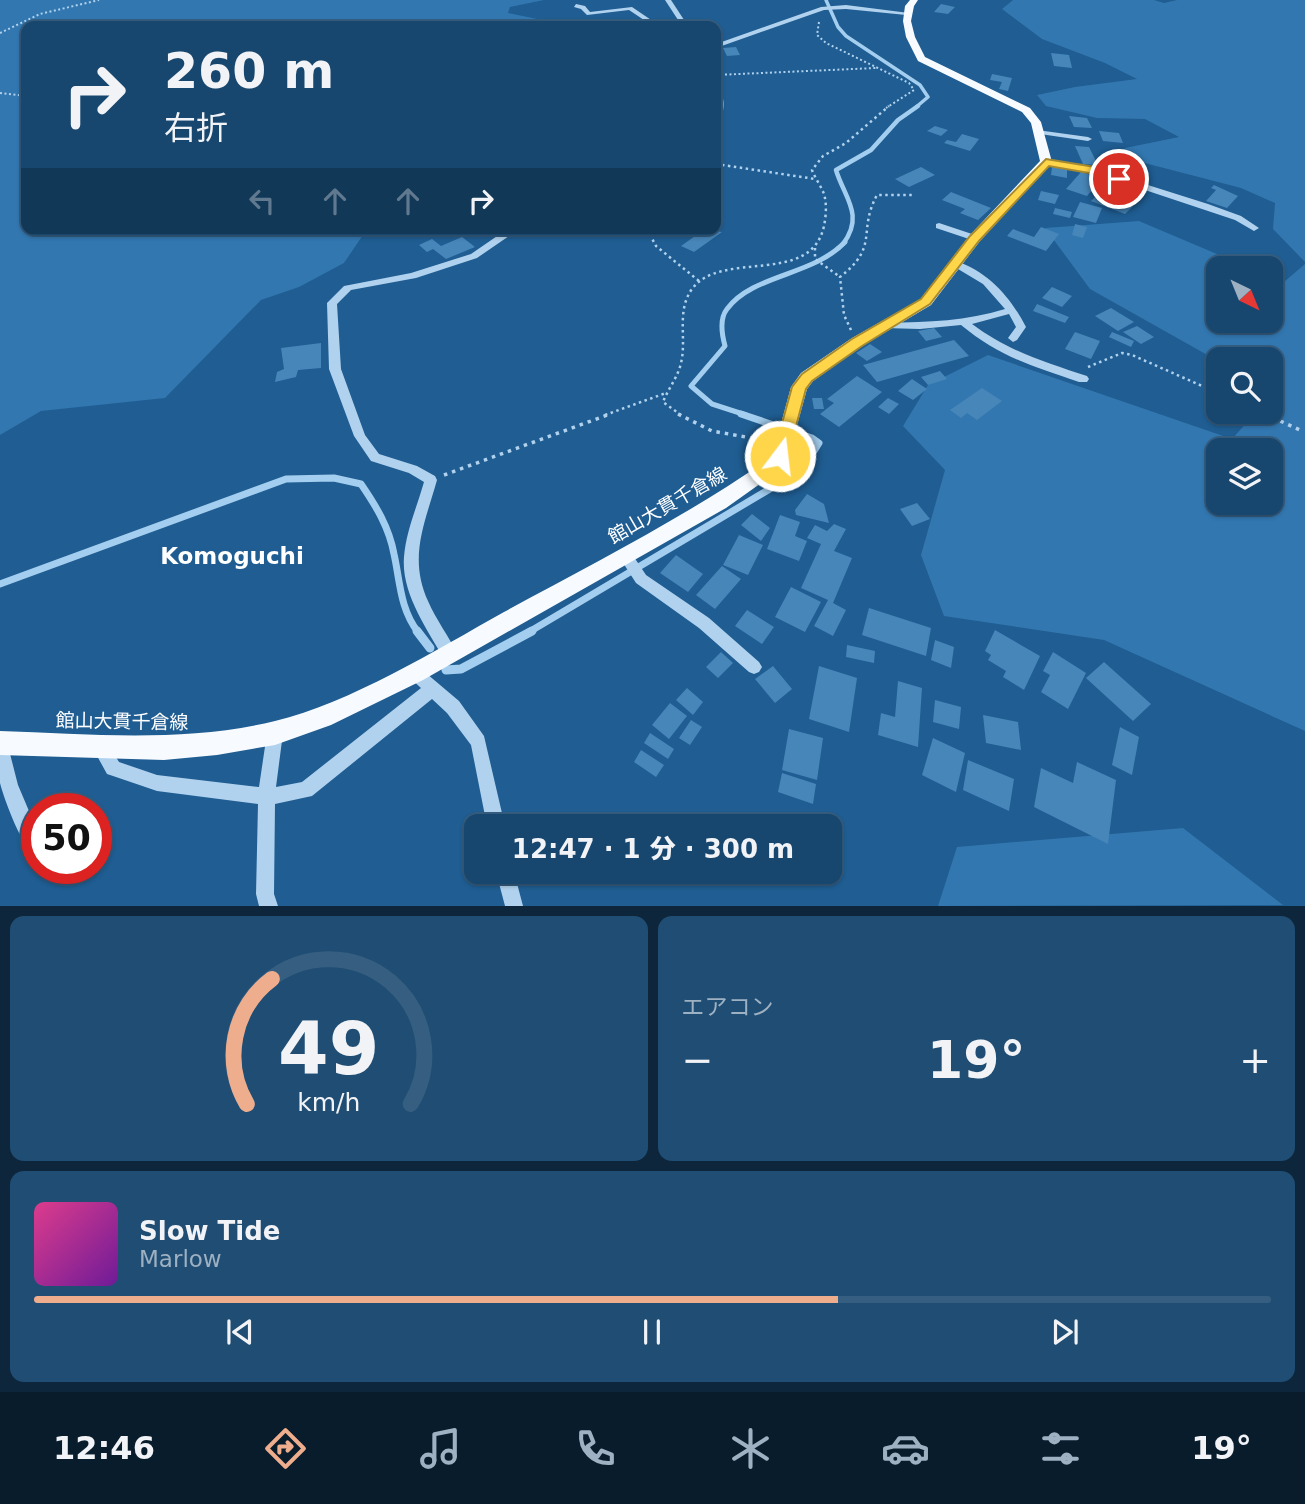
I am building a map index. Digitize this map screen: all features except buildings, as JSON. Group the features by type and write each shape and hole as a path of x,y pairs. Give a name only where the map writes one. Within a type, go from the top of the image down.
{"main road":[{"path":"914,0 906,13 922,59 1019,105 1036,122 1046,162"},
{"name":"館山大貫千倉線","path":"0,744 164,748 275,733 323,717 415,673 753,481 780,456 799,387 807,377 857,342 926,302 975,238 1046,162"}],"street":[{"path":"667,0 682,21"},
{"path":"576,6 583,7 589,14 630,8 650,21"},
{"path":"721,44 823,8 906,13"},
{"path":"1040,132 1088,139"},
{"path":"1046,162 1091,170 1205,206 1238,218 1254,228"},
{"path":"1108,189 1119,179"},
{"path":"939,226 975,238"},
{"path":"449,654 424,607 411,569 413,546 431,480 413,469 374,458 360,436 335,369 332,303 348,288 413,276 474,256 505,235"},
{"path":"956,264 999,291 1021,327 1013,338"},
{"path":"888,326 963,322 1012,310"},
{"path":"963,322 986,340 1013,355 1083,379"},
{"path":"625,555 641,579 704,623 754,667"},
{"path":"415,673 453,707 478,742 493,814"},
{"path":"99,745 113,768 158,783 267,797 306,790 433,688"},
{"path":"269,905 265,894 267,797 275,733"},
{"path":"0,744 5,773 21,810"},
{"path":"508,884 514,905"}],"path":[{"path":"25,21 40,14 99,0"},
{"path":"823,8 817,35 821,40 878,68 908,79 914,90 882,111 846,143 823,156 812,170 825,195 825,234 816,248 815,260 839,277 844,315 857,342"},
{"path":"0,33 21,23"},
{"path":"721,75 878,68"},
{"path":"0,93 21,95"},
{"path":"721,165 815,179"},
{"path":"839,277 854,268 864,256 871,203 877,195 913,195"},
{"path":"650,235 656,246 700,282"},
{"path":"787,435 722,436 687,422 663,402 677,377 682,360 682,322 688,297 700,282 750,268 779,264 816,248"},
{"path":"1070,374 1122,353 1206,388"},
{"path":"431,480 666,393"},
{"path":"1283,422 1300,430"}],"shaded area":[{"path":"0,0 544,0 510,7 508,13 547,21 21,21 21,235 363,235 344,263 299,287 261,300 165,398 41,411 0,435"},
{"path":"1013,0 1154,0 1164,3 1177,0 1305,0 1305,262 1273,229 1275,203 1241,188 1133,160 1125,148 1179,137 1145,119 1097,118 1046,106 1037,95 1137,79 1105,63 1042,39 1002,9"},
{"path":"1139,221 1222,256 1206,256 1206,333 1283,333 1283,282 1305,264 1305,731 1104,640 944,616 921,555 945,470 903,426 928,385 988,355 1229,438 1206,438 1206,515 1283,515 1283,438 1233,438 1245,424 1283,424 1283,347 1206,347 1206,354 1090,289 1045,228"},
{"path":"1183,828 1283,905 938,906 957,847"}],"waterway":[{"path":"826,0 838,27 846,36 920,85 928,97 915,108"},
{"path":"843,243 849,234 853,215 836,170 871,150 898,120 918,106"},
{"path":"746,415 712,404 691,386 725,346 722,327 724,313 738,297 767,281 817,262 843,243"},
{"path":"529,632 790,477 811,456 819,443 812,438 741,414"},
{"path":"0,584 286,479 334,478 361,484 377,509 392,544 404,604 418,632"},
{"path":"417,631 430,648"},
{"path":"446,670 461,669 532,631"}],"district":[{"name":"Komoguchi","path":"232,556"}],"route":[{"path":"780,456 799,387 807,377 857,342 926,302 975,238 1046,162 1091,170 1119,179"}]}
